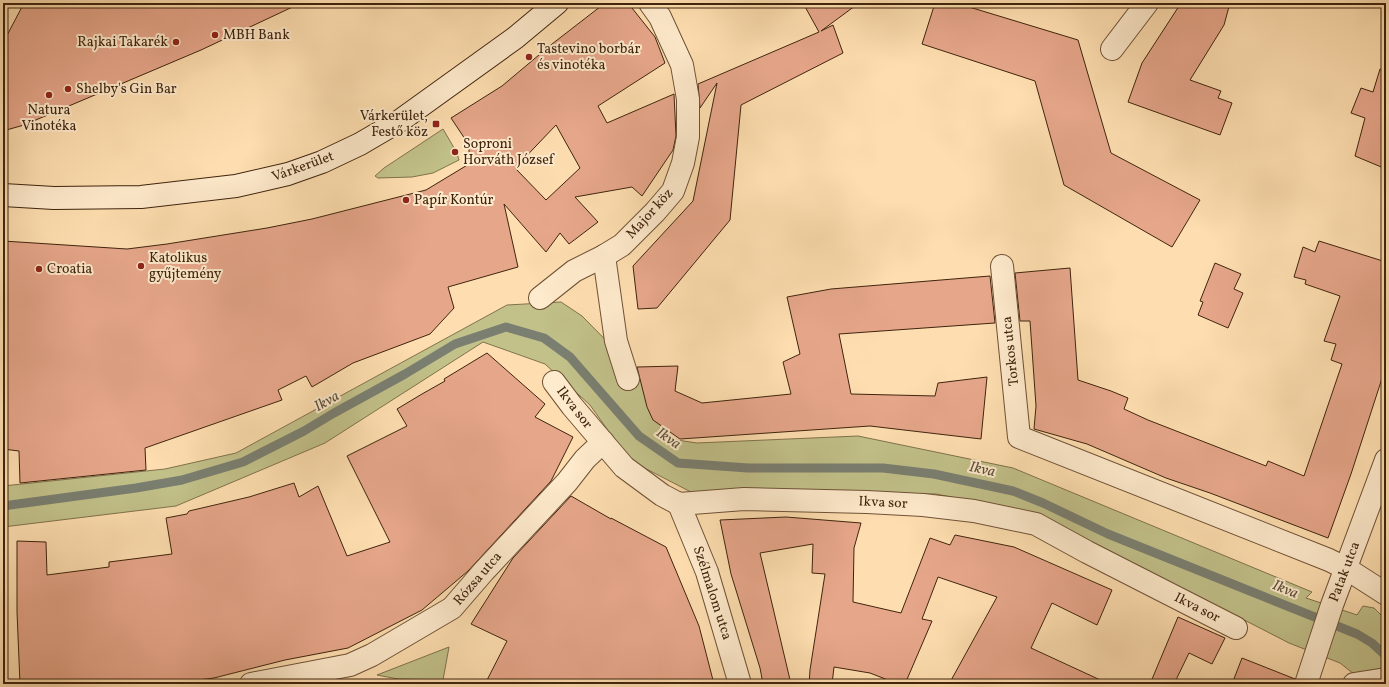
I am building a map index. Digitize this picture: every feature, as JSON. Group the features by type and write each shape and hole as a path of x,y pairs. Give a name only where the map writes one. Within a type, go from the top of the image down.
{"street":[{"name":"Várkerület","path":"3,195 54,198 140,197 236,186 288,174 322,162 360,144 401,120 515,38 557,3"},
{"name":"Major köz","path":"540,298 574,271 604,256 622,244 655,212 673,191 683,163 688,136 688,99 682,66 660,17 650,3"},
{"path":"1112,49 1147,3"},
{"path":"604,256 616,341 628,379"},
{"name":"Torkos utca","path":"1002,266 1019,436 1329,560 1347,569"},
{"name":"Ikva sor","path":"554,382 572,406 624,467 662,495 679,504 744,499 923,505 974,511 1036,524 1236,628"},
{"name":"Rózsa utca","path":"251,684 350,665 372,655 452,608 484,570 603,442"},
{"name":"Patak utca","path":"1306,684 1332,605 1347,569 1386,460"},
{"name":"Szélmalom utca","path":"679,504 698,546 707,572 740,684"},
{"path":"1347,569 1386,594"},
{"path":"1354,684 1383,679"}],"shaded area":[{"path":"443,129 457,153 459,160 433,173 412,177 378,178 375,176 384,168"},
{"path":"561,302 582,316 652,387 655,412 670,439 697,443 858,436 1013,468 1312,592 1306,598 1357,615 1363,606 1374,608 1386,620 1386,684 1364,682 1340,663 1289,643 1038,514 936,494 691,492 629,460 590,405 545,364 483,342 325,443 176,506 3,527 3,486 165,469 236,453 507,305"},
{"path":"449,647 443,680 398,679 377,675"}],"building":[{"path":"24,3 301,3 201,50 24,125 3,131 3,43"},
{"path":"605,3 628,3 655,37 665,63 598,106 607,123 674,94 676,136 673,150 642,196 632,187 575,197 598,222 569,244 560,233 546,252 504,204 518,267 448,287 454,308 430,334 353,363 312,387 306,376 278,390 282,400 145,448 146,470 20,483 19,451 3,449 3,241 127,249 267,228 312,219 426,190 469,164 469,145 451,118 502,86 552,44","holes":["556,125 580,168 546,200 515,168"]},
{"path":"803,3 859,3 821,31 833,25 843,53 741,105 730,220 657,308 638,309 633,266 693,201 717,83 700,108 698,84 819,32"},
{"path":"935,3 956,3 1078,40 1111,153 1200,200 1172,247 1064,185 1035,81 922,44"},
{"path":"1181,3 1230,3 1224,25 1190,80 1221,91 1218,98 1232,103 1220,135 1128,102 1142,63"},
{"path":"1380,69 1386,70 1386,169 1355,156 1365,118 1351,113 1361,88 1373,92"},
{"path":"1319,241 1386,262 1386,366 1351,474 1328,538 1210,493 1166,478 1087,444 1034,429 1036,406 1030,321 1020,321 1015,273 1070,268 1078,380 1128,398 1124,409 1148,420 1266,466 1268,461 1304,476 1342,364 1331,360 1336,344 1324,341 1340,296 1305,284 1306,280 1294,277 1303,247 1315,252"},
{"path":"1215,263 1241,274 1234,289 1243,293 1228,328 1198,315 1203,302 1200,301"},
{"path":"990,276 995,323 839,334 851,394 935,396 938,383 987,377 981,439 870,426 680,439 653,420 647,407 637,367 678,366 675,391 702,403 791,394 783,362 800,354 787,297 831,289"},
{"path":"487,353 545,404 535,417 573,437 551,481 468,571 422,610 348,648 285,660 214,678 167,684 20,684 17,612 17,541 46,542 47,575 109,567 109,562 172,554 166,518 187,514 189,511 249,497 294,483 299,497 318,486 347,556 390,542 347,456 407,426 397,409 445,381 444,379"},
{"path":"571,496 611,519 666,547 699,626 714,684 485,684 507,641 471,624 513,558"},
{"path":"786,517 861,523 854,548 853,602 901,613 930,538 950,545 955,535 1014,547 1112,590 1097,625 1052,603 1031,648 1109,684 949,684 997,597 938,577 922,619 932,621 905,684 898,684 870,673 834,667 832,684 809,684 825,574 812,573 813,544 760,553 791,684 763,684 760,668 731,574 720,520"},
{"path":"1178,617 1225,638 1212,664 1189,653 1174,684 1150,684"},
{"path":"1242,658 1295,679 1294,684 1232,684"}],"waterway":[{"name":"Ikva","path":"3,506 136,488 182,480 243,462 304,431 455,344 506,327 544,338 570,357 639,436 678,463 748,468 883,468 934,474 1013,491 1043,503 1108,534 1357,634 1372,643 1386,656"}],"place":[{"name":"MBH Bank","path":"215,35"},
{"name":"Rajkai Takarék","path":"176,42"},
{"name":"Tastevino borbár és vinotéka","path":"529,57"},
{"name":"Shelby's Gin Bar","path":"68,89"},
{"name":"Natura Vinotéka","path":"49,95"},
{"name":"Várkerület, Festő köz","path":"436,124"},
{"name":"Soproni Horváth József","path":"455,152"},
{"name":"Papír Kontúr","path":"406,200"},
{"name":"Katolikus gyűjtemény","path":"141,266"},
{"name":"Croatia","path":"39,269"}]}
